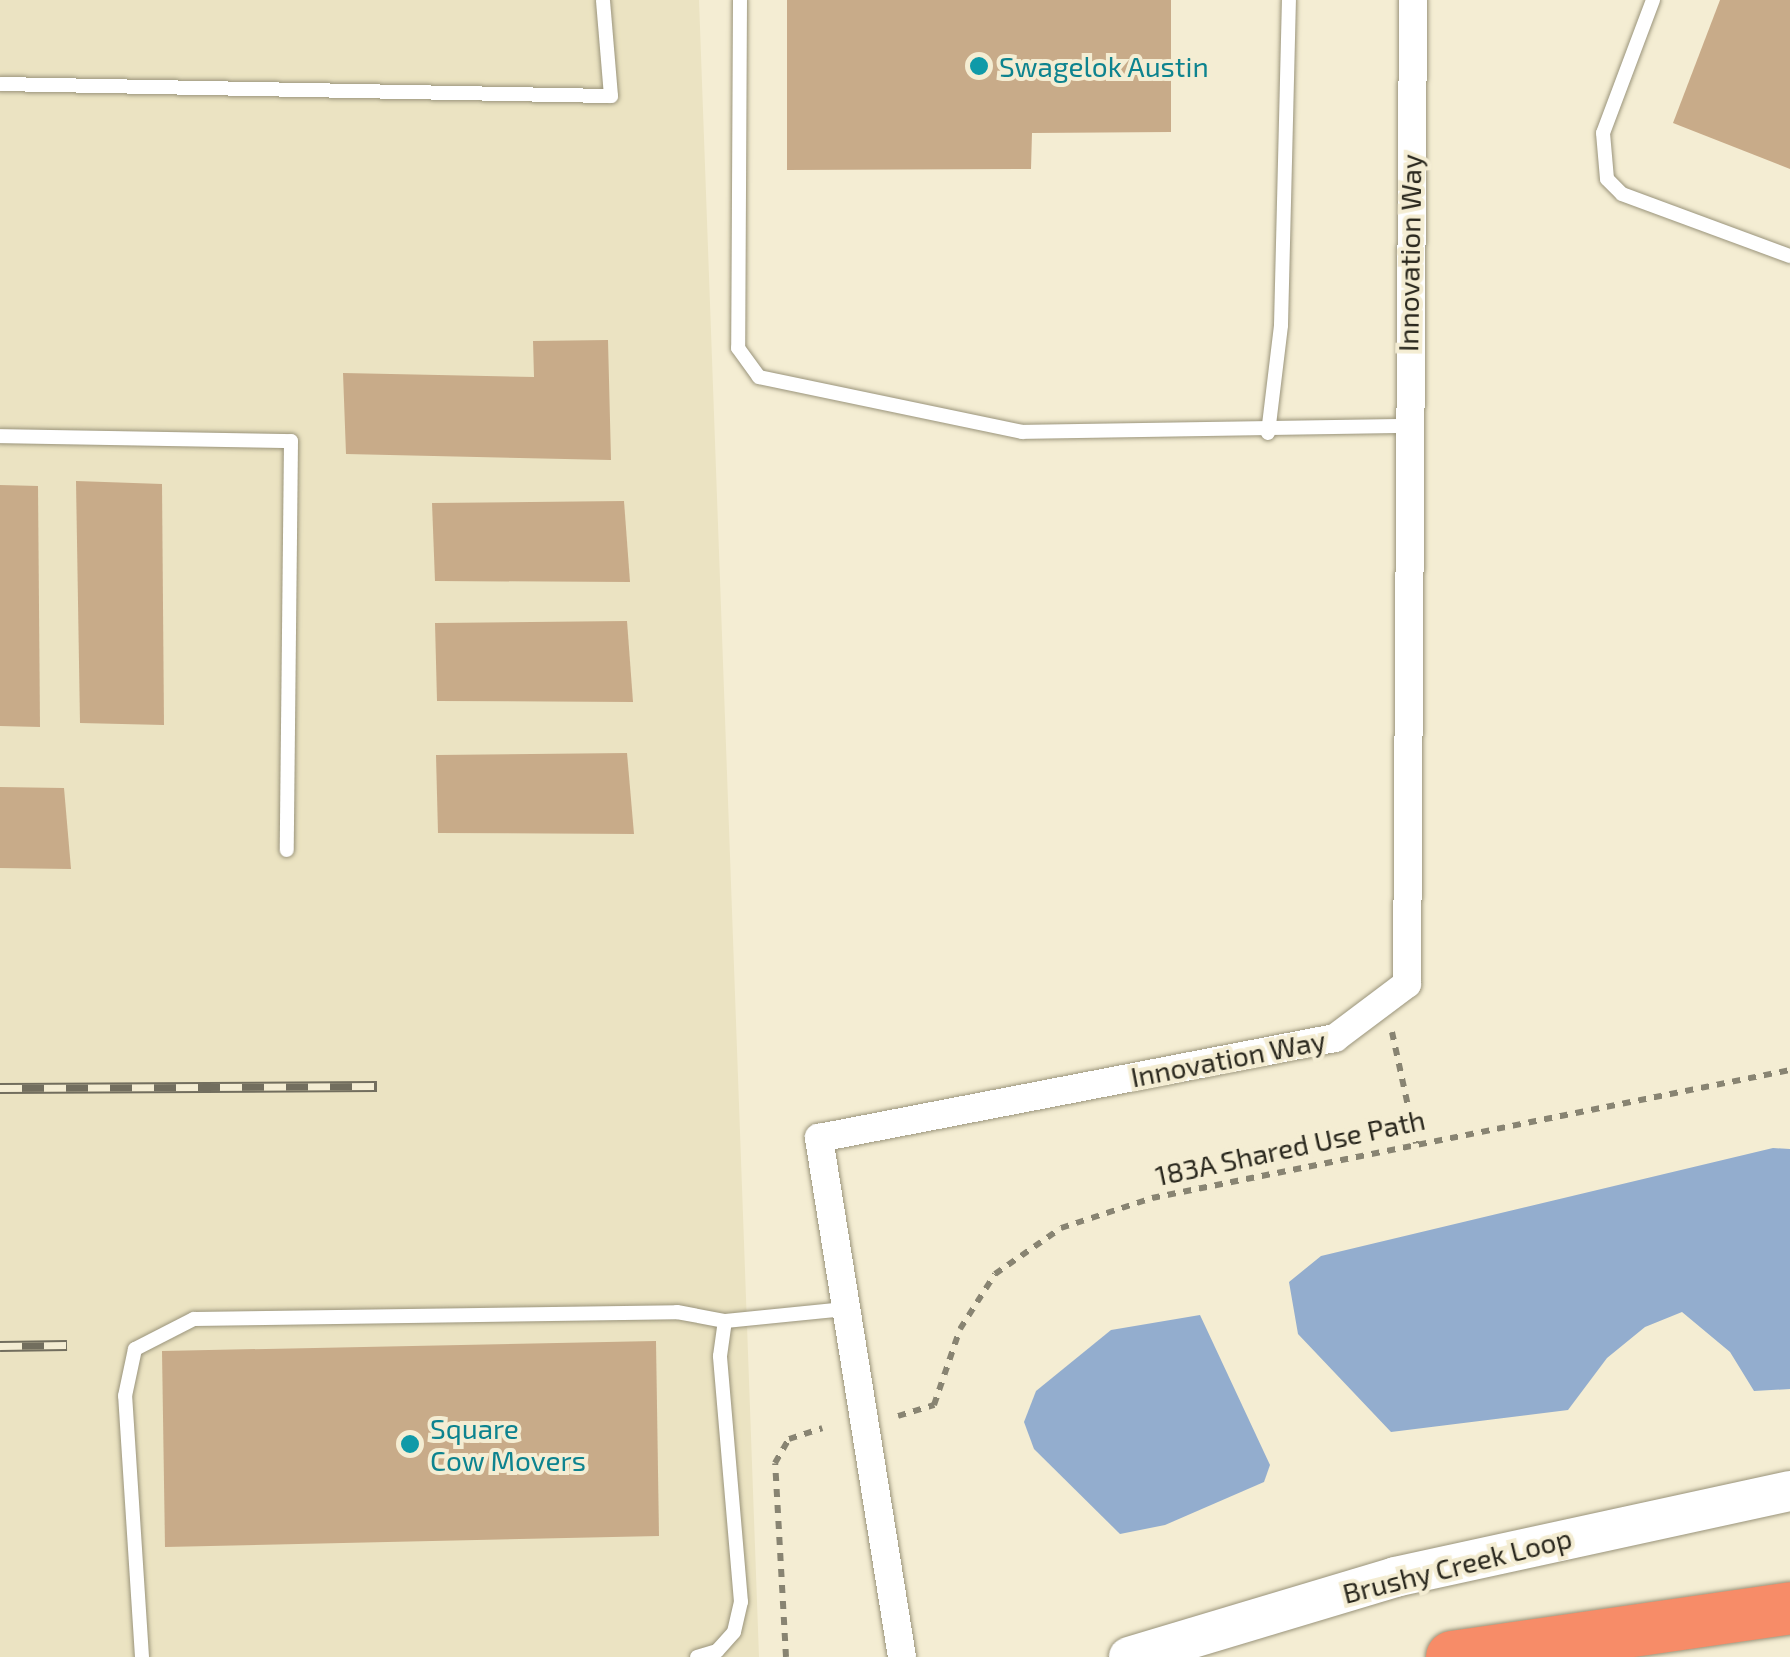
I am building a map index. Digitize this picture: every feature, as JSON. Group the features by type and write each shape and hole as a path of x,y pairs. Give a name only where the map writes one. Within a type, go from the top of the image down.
{"highway":[{"path":"1452,1657 1790,1608"}],"main road":[{"name":"Brushy Creek Loop","path":"1129,1657 1395,1577 1790,1491"}],"street":[{"name":"Innovation Way","path":"902,1657 820,1138 1335,1038 1407,984 1407,426 1413,0"}],"lane":[{"path":"0,84 612,96 602,0"},
{"path":"740,0 738,348 759,378 1022,432 1268,433 1407,426"},
{"path":"1268,433 1282,305 1289,0"},
{"path":"1653,0 1603,133 1607,179 1622,194 1790,256"},
{"path":"0,436 292,442 287,850"},
{"path":"142,1657 126,1396 135,1349 194,1319 677,1312 725,1322 845,1309"},
{"path":"697,1657 717,1652 734,1632 740,1602 720,1356 725,1322"}],"path":[{"path":"1385,1001 1416,1143"},
{"name":"183A Shared Use Path","path":"898,1416 934,1405 960,1329 995,1274 1061,1228 1152,1198 1790,1070"},
{"path":"786,1657 775,1463 790,1439 822,1428"}],"shaded area":[{"path":"0,0 699,0 759,1657 0,1657"}],"water":[{"path":"1773,1148 1790,1149 1790,1389 1754,1391 1730,1352 1682,1312 1645,1327 1607,1358 1568,1410 1391,1432 1298,1334 1289,1282 1321,1256"},
{"path":"1200,1315 1270,1465 1264,1482 1165,1525 1120,1534 1034,1449 1024,1422 1036,1391 1111,1330"}],"building":[{"name":"Swagelok Austin","path":"787,0 1171,0 1171,132 1032,133 1031,169 787,170"},
{"path":"1720,0 1790,0 1790,169 1673,123"},
{"path":"608,340 611,460 346,454 343,373 534,377 533,341"},
{"path":"76,481 162,484 164,725 80,723"},
{"path":"0,485 38,486 40,727 0,726"},
{"path":"624,501 630,582 435,581 432,503"},
{"path":"627,621 633,702 437,701 435,623"},
{"path":"627,753 634,834 438,833 436,755"},
{"path":"0,787 64,788 71,869 0,868"},
{"name":"Square Cow Movers","path":"656,1341 659,1536 165,1547 162,1351"}],"railway":[{"path":"0,1088 377,1086"},
{"path":"0,1346 67,1345"}],"place":[{"name":"Swagelok Austin","path":"979,66"},
{"name":"Square Cow Movers","path":"410,1444"}]}
